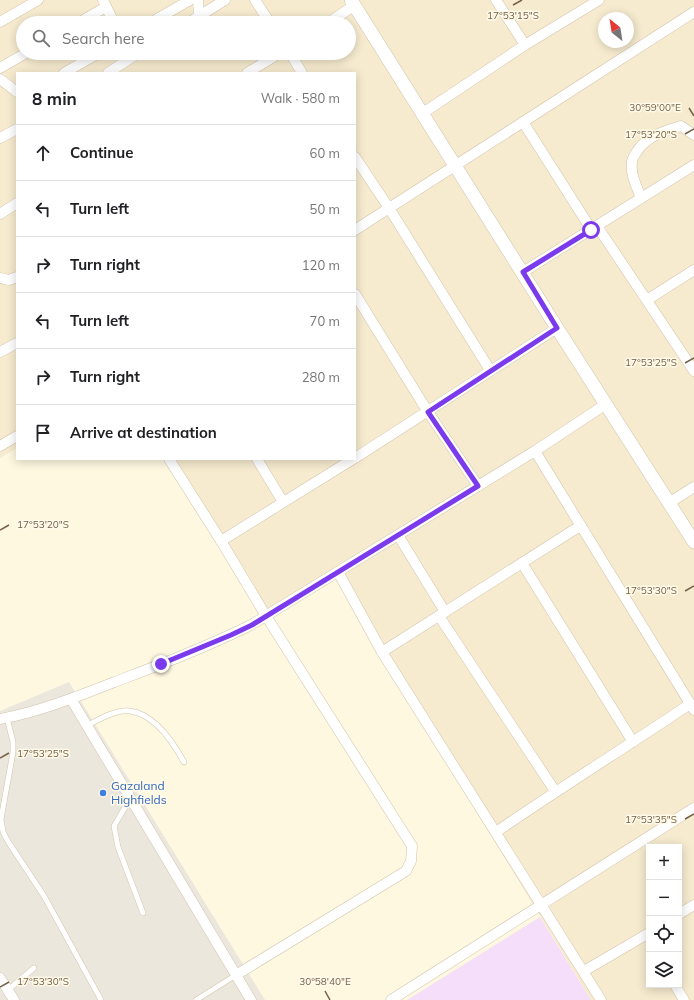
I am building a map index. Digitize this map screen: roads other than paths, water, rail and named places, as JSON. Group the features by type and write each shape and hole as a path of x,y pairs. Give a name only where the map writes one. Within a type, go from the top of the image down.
{"street":[{"path":"0,22 38,0"},
{"path":"162,16 190,0"},
{"path":"198,0 199,16 226,0"},
{"path":"255,0 265,16"},
{"path":"496,0 525,45"},
{"path":"423,113 525,45 599,0"},
{"path":"337,16 353,3 557,328 694,542"},
{"path":"88,16 104,4 110,16"},
{"path":"356,229 455,164 694,12"},
{"path":"0,68 16,59"},
{"path":"66,72 87,60"},
{"path":"109,72 125,60"},
{"path":"249,72 268,60"},
{"path":"294,60 301,72"},
{"path":"0,79 16,91"},
{"path":"522,122 594,228 647,300 694,371"},
{"path":"642,198 633,176 631,161 639,148 650,139 665,131 680,126 694,135"},
{"path":"0,138 16,130"},
{"path":"356,158 389,208 490,370"},
{"path":"523,272 694,165"},
{"path":"0,214 16,204"},
{"path":"647,300 694,270"},
{"path":"0,278 9,280 16,277"},
{"path":"356,296 428,412 478,486"},
{"path":"356,457 557,328"},
{"path":"0,352 16,344"},
{"path":"4,718 71,699 231,635 266,616 535,451 606,404"},
{"path":"0,446 16,437"},
{"path":"496,832 555,791 692,707 535,451"},
{"path":"170,460 221,540 266,616 412,846 411,862 406,871 236,976"},
{"path":"258,460 283,502"},
{"path":"221,540 351,460"},
{"path":"669,503 694,487"},
{"path":"382,652 580,526"},
{"path":"398,535 442,614 555,791"},
{"path":"522,563 633,742"},
{"path":"338,572 382,652 601,1000"},
{"path":"71,699 251,1000"},
{"path":"391,1000 694,808"},
{"path":"682,912 694,905"},
{"path":"584,971 646,938"},
{"path":"0,978 14,1000"},
{"path":"677,988 684,1000"}],"lane":[{"path":"86,726 110,714 129,711 147,716 178,751 184,762"},
{"path":"4,718 13,742 13,752 1,819 3,832 44,896 100,1000"},
{"path":"130,799 114,826 118,847 143,913"},
{"path":"8,990 34,968"},
{"path":"196,1000 236,976"}],"place":[{"name":"Gazaland Highfields","path":"103,793"}]}
